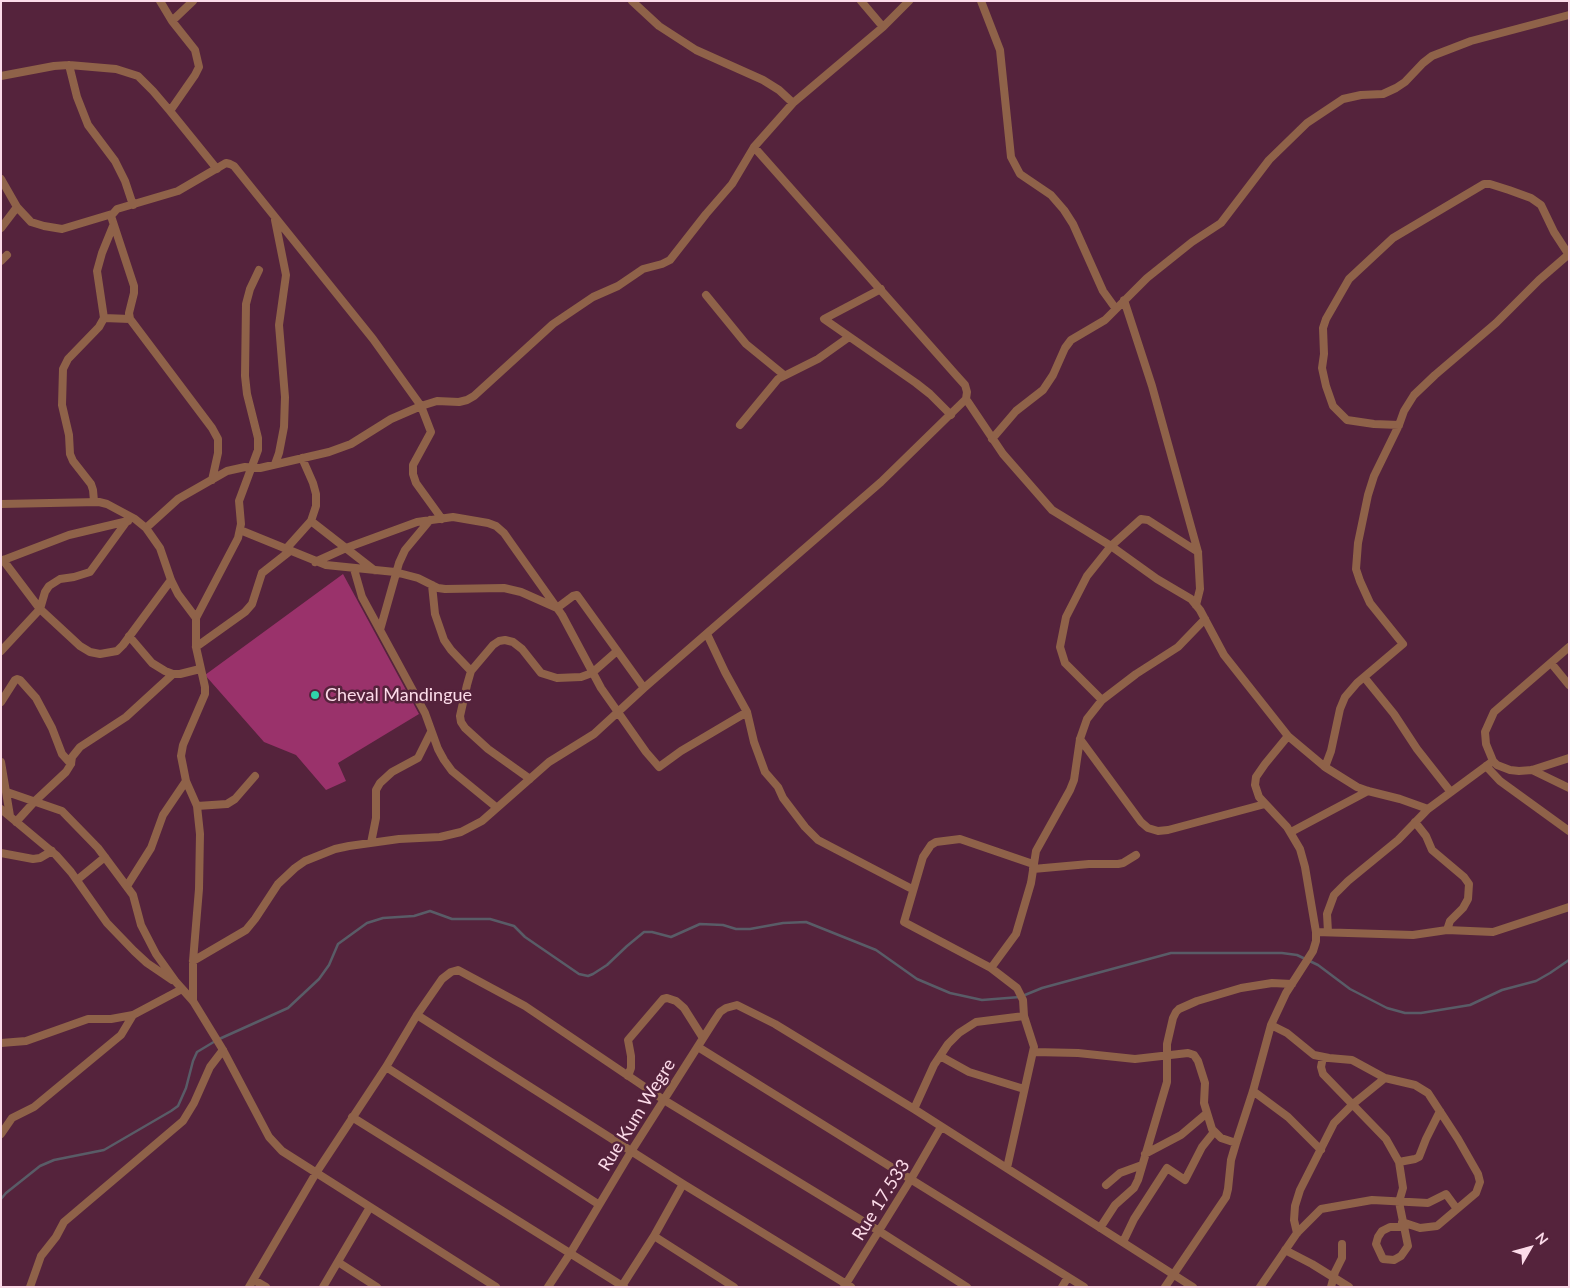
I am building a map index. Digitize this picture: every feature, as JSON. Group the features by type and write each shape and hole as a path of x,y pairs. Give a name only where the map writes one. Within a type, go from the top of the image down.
{"street":[{"path":"160,1 172,21 195,50 199,67 170,111"},
{"path":"172,21 193,1"},
{"path":"632,1 659,26 696,50 764,80 793,103"},
{"path":"861,1 883,27"},
{"path":"146,528 178,499 233,469 275,464 338,450 391,419 421,406 437,401 459,402 474,396 553,324 593,296 618,286 642,269 670,260 732,184 754,147 793,103 883,27 909,1"},
{"path":"980,1 996,39 1002,62 1011,157 1020,174 1051,195 1064,210 1077,232 1103,291 1116,309"},
{"path":"992,439 1016,411 1043,390 1071,340 1104,320 1147,278 1204,233 1221,223 1269,160 1307,122 1334,104 1349,97 1384,94 1405,82 1432,56 1471,41 1569,14"},
{"path":"69,65 77,97 88,125 115,161 125,181 133,205"},
{"path":"1,76 69,65 116,69 138,76 170,111 217,169"},
{"path":"193,961 246,930 278,884 300,864 335,849 399,839 440,837 461,832 482,821 549,762 594,734 644,688 881,482 966,399 965,385 754,147"},
{"path":"2,181 17,207 31,222 62,228 112,214 117,209 178,191 226,163 234,166 373,339 421,406 431,432 414,465 413,474 416,483 442,519"},
{"path":"1325,767 1331,750 1340,709 1345,697 1357,683 1404,644 1370,603 1356,569 1358,543 1368,494 1374,476 1399,425 1404,411 1414,395 1444,366 1496,323 1569,255 1552,228 1541,205 1531,198 1490,184 1484,184 1393,238 1349,279 1326,319 1323,328 1324,354 1322,368 1326,386 1333,406 1347,420 1399,425"},
{"path":"1,228 17,207"},
{"path":"112,214 111,220 134,286 129,313 130,320 212,428 218,439 218,453 212,480"},
{"path":"274,218 286,275 279,325 285,397 284,427 280,453 275,464"},
{"path":"94,501 91,484 73,461 70,454 69,435 62,405 63,368 68,359 99,327 104,318 97,271 113,226"},
{"path":"193,1001 193,961 200,870 200,834 197,806 186,781 181,756 183,746 205,694 205,686 196,647 196,618 234,550 240,530 239,501 258,450 258,438 247,394 245,376 246,304 258,270"},
{"path":"881,289 824,319 905,375 930,394 951,415"},
{"path":"706,295 746,344 784,375"},
{"path":"1124,300 1152,386 1198,552 1200,589 1196,604"},
{"path":"104,318 130,320"},
{"path":"740,425 773,384 784,375 818,359 849,337"},
{"path":"966,399 1003,454 1052,510 1111,546 1196,604 1224,655 1288,736 1325,767 1368,791 1400,799 1428,809"},
{"path":"196,647 245,612 252,604 262,573 288,550 311,521 316,506 316,494 302,458"},
{"path":"1,504 94,501 107,504 146,528 160,548 178,594 196,618"},
{"path":"315,562 404,526 430,520 470,519 496,526 512,543 557,608 592,673 646,752 659,767 681,751 748,712"},
{"path":"1102,700 1065,663 1060,647 1066,616 1086,576 1111,546 1136,523 1144,519 1198,552"},
{"path":"131,520 69,535 2,560 40,609 80,646 90,652 100,654 117,651 171,580"},
{"path":"1,651 40,609 45,592 52,583 60,579 90,572 131,520"},
{"path":"380,630 396,572 405,550 430,520"},
{"path":"311,521 374,570"},
{"path":"240,530 315,562 354,569 396,572 418,578 445,589 491,587 512,589 557,608"},
{"path":"354,569 362,597 425,713 438,749 452,771 496,807"},
{"path":"432,585 435,614 444,640 471,671"},
{"path":"557,608 573,596 579,597 644,688"},
{"path":"991,968 1016,934 1031,883 1036,851 1074,780 1080,739 1087,719 1102,700 1136,674 1178,647 1205,619"},
{"path":"707,634 725,672 748,712 754,742 764,772 778,787 783,798 818,840 912,889"},
{"path":"129,636 158,668 173,674 200,669"},
{"path":"530,779 488,749 461,722 468,677 471,671 493,645 505,640 512,642 522,649 541,673 549,676 572,678 592,673 617,651"},
{"path":"1569,647 1494,712 1485,732 1486,744 1493,761 1497,765 1510,770 1519,772 1532,770 1569,758"},
{"path":"1551,663 1569,685"},
{"path":"13,819 66,772 71,764 72,757 80,747 126,718 173,674"},
{"path":"1364,677 1394,714 1417,749 1450,792"},
{"path":"1,702 15,680 20,680 36,698 52,728 62,754 71,764"},
{"path":"372,843 376,818 376,790 392,772 418,758 431,732"},
{"path":"1165,1287 1226,1197 1231,1160 1271,1025 1292,984 1313,951 1316,941 1302,857 1296,841 1265,804 1255,785 1256,777 1264,764 1288,736"},
{"path":"1080,739 1141,822 1148,828 1158,831 1168,830 1265,804"},
{"path":"1328,932 1327,914 1334,895 1398,840 1428,809 1493,761"},
{"path":"1,762 13,819"},
{"path":"1486,766 1500,781 1569,831"},
{"path":"1532,770 1569,788"},
{"path":"197,806 227,804 235,799 255,776"},
{"path":"127,886 152,848 162,816 186,781"},
{"path":"1290,832 1368,791"},
{"path":"7,792 62,811 105,857 133,895 147,939 164,966 193,1001 223,1050 270,1137 282,1150 496,1287"},
{"path":"1,809 52,851 77,880 97,911 120,937 147,963 176,982"},
{"path":"1414,822 1426,836 1432,850 1464,877 1469,884 1468,900 1450,921 1447,930"},
{"path":"1007,1168 1034,1052 1032,1039 1024,1016 1023,1000 1017,988 991,968 904,922 912,889 927,849 936,842 960,839 1033,867 1118,864 1136,855"},
{"path":"1,853 33,859 40,858 52,851"},
{"path":"77,880 105,857"},
{"path":"1316,932 1413,935 1447,930 1493,932 1569,907"},
{"path":"266,1287 252,1283 316,1173 386,1067 417,1014 442,979 458,970 525,1006 664,1100 967,1287"},
{"path":"1100,1228 1115,1206 1134,1188 1167,1082 1168,1044 1173,1018 1179,1009 1204,999 1248,986 1272,983 1292,984"},
{"path":"1,1043 26,1041 83,1020 112,1019 134,1015 182,989"},
{"path":"628,1076 631,1056 628,1040 662,999 667,998 676,1001 684,1008 703,1038"},
{"name":"Rue Kum Wegre","path":"548,1287 703,1038 720,1012 731,1005 745,1008 775,1024 914,1109"},
{"path":"417,1014 847,1286"},
{"path":"1,1134 12,1118 34,1107 122,1035 134,1015"},
{"path":"1024,1016 976,1022 959,1033 940,1056 928,1076 914,1109 1193,1287"},
{"path":"1271,1025 1287,1033 1314,1055 1352,1060 1385,1078 1422,1088 1428,1093 1440,1111 1480,1178 1480,1186 1476,1193 1438,1226 1420,1228 1403,1224 1382,1231 1376,1244 1384,1259 1394,1260 1401,1256 1408,1246 1403,1224 1399,1202 1403,1188 1399,1162 1386,1139 1323,1074 1321,1067 1323,1057"},
{"path":"698,1047 1084,1287"},
{"path":"30,1287 41,1256 56,1237 64,1222 183,1121 194,1103 210,1067 223,1050"},
{"path":"1034,1052 1078,1053 1135,1059 1191,1053 1196,1057 1205,1083 1204,1103 1214,1132 1222,1138 1236,1143"},
{"path":"940,1056 969,1072 1024,1090"},
{"path":"386,1067 598,1204"},
{"path":"1297,1233 1294,1220 1295,1206 1304,1179 1334,1123 1353,1104 1385,1078"},
{"path":"1253,1091 1288,1117 1321,1150"},
{"path":"1399,1162 1419,1157 1440,1111"},
{"path":"1145,1154 1181,1135 1207,1114"},
{"path":"352,1117 623,1286 683,1184"},
{"name":"Rue 17.533","path":"847,1286 941,1127"},
{"path":"1123,1242 1134,1219 1166,1168 1186,1180 1202,1147 1214,1132"},
{"path":"1106,1186 1120,1173 1142,1165"},
{"path":"1260,1287 1297,1233 1316,1213 1326,1208 1372,1200 1428,1203 1446,1194 1457,1209"},
{"path":"323,1287 370,1207"},
{"path":"654,1236 734,1287"},
{"path":"1331,1287 1342,1258 1342,1244"},
{"path":"1285,1250 1334,1277 1348,1287"},
{"path":"338,1262 377,1287"},
{"path":"1062,1287 1068,1277"}],"shaded area":[{"name":"Cheval Mandingue","path":"343,574 419,714 338,763 346,781 326,790 296,755 264,742 205,675"}],"waterway":[{"path":"1,1199 40,1166 54,1160 104,1150 178,1106 186,1088 197,1052 217,1040 288,1008 319,979 329,965 338,944 367,923 383,918 414,916 430,911 452,919 490,919 514,926 525,937 579,974 588,976 607,965 644,932 671,937 700,924 750,929 783,923 806,922 876,950 917,979 950,993 982,1000 1020,997 1042,988 1171,953 1282,953 1297,955 1318,965 1350,989 1387,1008 1405,1013 1421,1013 1470,1005 1502,990 1536,981 1569,960"}],"place":[{"name":"Cheval Mandingue","path":"315,695"}]}
